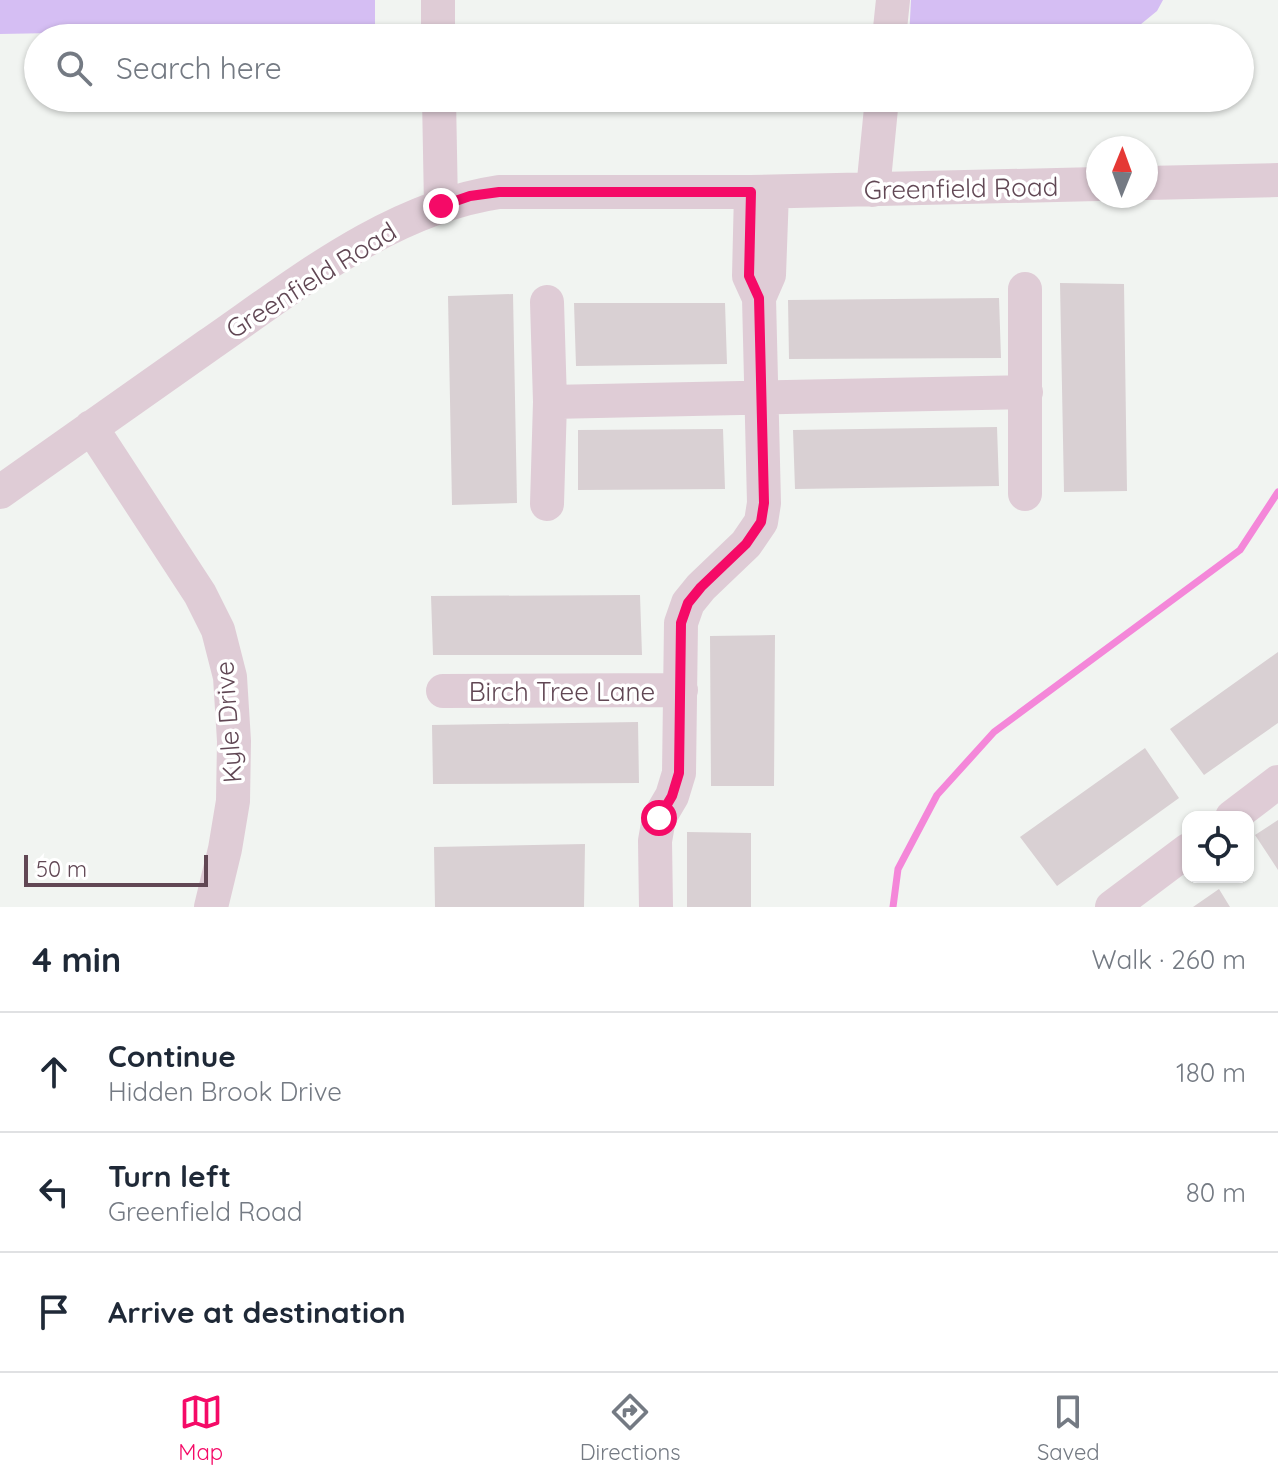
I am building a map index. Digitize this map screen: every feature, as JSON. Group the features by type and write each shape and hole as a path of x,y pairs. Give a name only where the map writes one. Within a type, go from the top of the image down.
{"street":[{"path":"438,0 438,24"},
{"path":"890,24 893,0"},
{"path":"439,112 441,206"},
{"path":"873,190 881,112"},
{"path":"1158,183 1278,180"},
{"name":"Greenfield Road","path":"0,492 335,260 380,233 470,196 499,192 761,192 1086,184"},
{"path":"656,907 655,841 659,818 672,796 679,773 681,623 688,603 701,587 746,544 761,522 764,503 759,298 749,276 761,192"},
{"path":"1025,289 1025,494"},
{"path":"547,302 550,402 547,504"},
{"path":"550,402 1026,392"},
{"name":"Kyle Drive","path":"91,427 200,594 218,630 230,677 234,741 233,801 211,907"},
{"name":"Birch Tree Lane","path":"443,691 681,690"},
{"path":"1240,811 1278,782"},
{"path":"1112,907 1182,854"}],"shaded area":[{"path":"0,0 375,0 375,24 24,24 24,34 0,34"},
{"path":"911,0 1163,0 1157,11 1141,24 910,24"}],"building":[{"path":"1060,283 1124,284 1127,491 1064,492"},
{"path":"513,294 517,503 452,505 448,296"},
{"path":"999,298 1001,358 789,359 788,300"},
{"path":"574,303 725,303 727,364 576,366"},
{"path":"997,427 999,486 795,489 793,430"},
{"path":"723,429 725,489 578,490 578,430"},
{"path":"640,595 642,655 433,655 431,596"},
{"path":"775,635 774,786 711,786 710,636"},
{"path":"1278,652 1278,723 1204,775 1170,729"},
{"path":"638,722 639,783 433,784 432,725"},
{"path":"1145,748 1179,798 1057,886 1020,837"},
{"path":"1278,820 1278,870 1255,835"},
{"path":"687,832 751,833 751,907 687,907"},
{"path":"585,844 584,907 435,907 434,847"},
{"path":"1219,889 1230,907 1193,907"}],"waterway":[{"path":"893,907 898,869 937,795 994,732 1240,550 1278,492"}],"route":[{"path":"441,206 470,196 499,192 751,192 749,276 759,298 764,503 761,522 746,544 701,587 688,603 681,623 679,773 672,796 659,818"}]}
